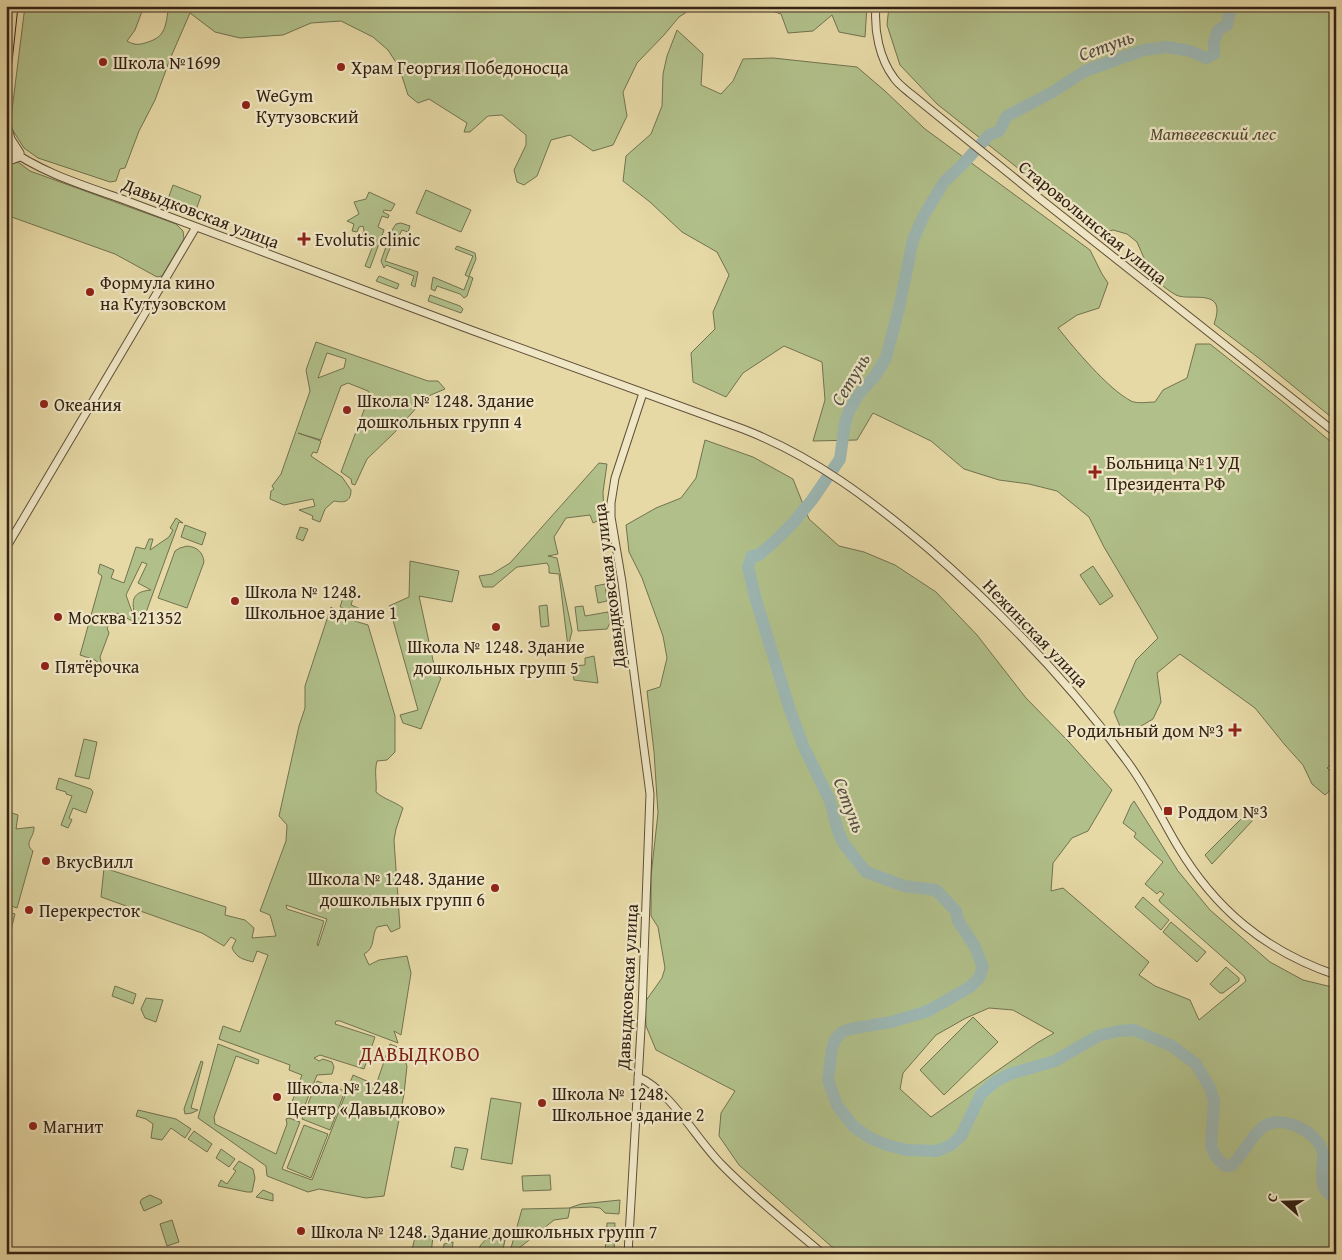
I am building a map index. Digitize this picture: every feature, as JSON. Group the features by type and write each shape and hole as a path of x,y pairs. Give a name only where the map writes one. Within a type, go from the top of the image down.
{"main road":[{"path":"6,71 13,6"}],"street":[{"name":"Староволынская улица","path":"876,6 875,17 878,42 884,63 895,79 970,142 1336,433"},
{"path":"6,121 8,132 23,159 6,162"},
{"name":"Давыдковская улица","path":"6,147 23,159 92,188 643,393 615,478 611,503 650,794 638,1077 628,1254"},
{"path":"6,548 196,228"},
{"name":"Нежинская улица","path":"643,393 761,436 812,461 847,483 883,510 958,575 1013,628 1054,673 1126,759 1187,860 1232,916 1272,946 1308,964 1336,975"},
{"path":"638,1077 652,1085 664,1096 706,1149 723,1167 823,1254"}],"green space":[{"path":"25,6 144,6 135,30 127,41 138,44 152,41 161,34 164,30 169,6 696,6 679,17 637,63 623,92 627,116 613,145 593,151 570,135 551,140 537,176 524,185 517,182 514,170 526,145 526,135 502,115 488,116 470,132 464,132 467,123 429,99 418,103 408,95 399,67 388,50 373,37 341,21 311,23 283,35 240,38 215,32 190,13 155,100 139,131 125,168 120,169 116,181 110,182 38,158 24,148 10,126"},
{"path":"762,6 867,6 865,37 839,32 832,15 813,31 788,33 781,14"},
{"name":"Матвеевский лес","path":"889,6 1336,6 1336,421 1214,324 1217,312 1216,304 1212,300 1182,297 1168,290 1145,270 1144,258 1137,242 1127,234 1113,230 1101,234 937,104 900,65 887,25"},
{"path":"677,30 703,54 701,85 721,94 733,81 743,59 773,58 857,67 925,129 1090,250 1108,283 1099,308 1077,315 1058,328 1102,378 1131,401 1139,403 1155,402 1163,390 1187,378 1196,344 1210,344 1336,446 1336,760 1327,768 1336,776 1336,785 1325,795 1312,784 1303,765 1255,708 1180,654 1157,673 1161,702 1153,719 1124,736 1114,712 1136,660 1158,638 1104,547 1089,517 1057,491 1029,484 999,480 964,469 931,441 873,413 857,440 813,441 825,400 822,362 784,346 743,373 726,397 693,382 691,353 715,329 713,312 729,275 717,252 682,232 650,202 623,181 626,156 651,134 662,106 663,74 667,56"},
{"path":"18,162 30,171 176,224 183,231 184,239 162,276 157,277 115,254 6,215 6,164"},
{"path":"173,185 201,196 196,210 168,199"},
{"path":"426,190 471,210 461,232 416,213"},
{"path":"369,192 395,204 391,211 384,210 383,212 389,215 388,218 382,216 378,227 384,230 370,268 365,266 374,243 361,239 364,230 363,226 359,227 357,232 352,231 354,224 347,221 359,214 354,202 366,199"},
{"path":"401,223 410,226 408,232 402,230 399,236 395,235 385,261 418,272 415,287 411,285 414,276 386,265 384,268 381,261 392,230 396,224"},
{"path":"457,246 475,253 476,259 469,276 473,278 467,296 464,298 460,294 437,286 435,291 431,289 433,277 464,290 469,277 465,275 473,256 455,249"},
{"path":"379,276 399,284 397,289 376,281"},
{"path":"430,295 460,306 463,309 461,313 428,301"},
{"path":"316,342 428,381 438,381 445,389 426,397 394,433 367,459 355,485 352,484 351,479 341,472 370,394 368,391 348,383 341,386 321,440 298,433 321,441 317,453 313,452 311,456 342,477 351,490 350,497 346,501 334,501 325,509 320,522 312,519 313,516 299,510 315,506 313,499 284,505 270,499 271,491 274,489 272,486 281,474 310,391 306,370","holes":["327,353 346,359 344,368 318,378"]},
{"path":"705,440 753,457 793,479 809,519 839,546 864,552 895,565 936,592 977,635 1026,698 1112,790 1088,831 1072,838 1053,863 1051,891 1063,888 1149,962 1139,975 1155,986 1190,1000 1199,1020 1246,981 1244,976 1160,902 1159,900 1164,894 1160,891 1157,894 1145,884 1163,862 1134,837 1136,833 1123,823 1134,801 1178,871 1210,910 1270,962 1303,980 1336,988 1336,1254 840,1254 739,1165 719,1136 721,1113 735,1091 656,1050 646,1026 645,1002 662,978 665,968 658,927 651,916 651,876 658,813 647,691 660,687 667,658 663,636 642,578 629,552 626,525 656,508 681,498 696,478","holes":["989,1008 1013,1010 1054,1033 931,1117 900,1089 903,1073 936,1035 966,1018"]},
{"path":"599,463 607,464 603,492 604,518 593,523 590,515 566,518 554,537 558,554 548,556 557,558 572,631 568,647 559,574 549,573 547,563 517,567 493,587 483,587 479,576 492,574 510,563"},
{"path":"176,518 183,523 179,522 141,626 137,622 133,605 134,600 138,593 151,590 138,583 147,564 142,562 126,595 136,623 117,613 107,628 109,633 100,657 102,666 95,660 80,655 102,576 98,573 100,564 114,570 111,578 124,583 136,547 145,549 149,539 153,539 150,550 169,537 173,530 170,528"},
{"path":"185,525 206,533 202,545 181,537"},
{"path":"300,527 308,529 303,541 296,538"},
{"path":"187,546 199,551 204,562 187,608 158,598 175,551"},
{"path":"410,561 459,571 452,602 419,596 436,674 441,678 421,729 403,723 400,715 418,710 389,606 409,597"},
{"path":"1093,566 1113,596 1100,605 1080,575"},
{"path":"605,584 607,601 598,603 595,586"},
{"path":"345,592 354,595 351,605 361,609 358,618 347,615 349,610 340,607"},
{"path":"547,605 549,626 541,627 539,606"},
{"path":"583,606 585,616 608,612 610,623 607,629 578,631 575,607"},
{"path":"331,607 348,619 368,625 395,716 395,752 387,760 377,761 376,792 403,808 394,840 400,928 391,932 387,925 377,927 372,945 364,954 369,965 379,960 407,956 411,973 401,1035 394,1031 398,1043 336,1021 335,1024 375,1037 364,1069 320,1055 314,1058 319,1061 323,1059 332,1062 334,1067 332,1074 317,1075 301,1115 289,1110 302,1075 289,1070 290,1065 219,1039 223,1026 240,1032 268,955 257,951 253,962 240,958 232,948 236,940 231,937 224,946 202,933 101,897 104,868 226,907 225,915 245,920 254,928 252,938 276,936 270,915 260,911 286,841 287,825 279,816 299,726 305,708 305,686","holes":["286,905 327,919 318,946 324,921 287,909"]},
{"path":"594,656 598,683 574,680 572,666 585,665 585,658"},
{"path":"84,739 97,742 89,779 75,776"},
{"path":"59,778 91,789 93,792 86,813 73,808 69,818 72,820 68,828 61,825 72,796 56,789"},
{"path":"6,811 18,815 16,829 34,827 29,843 33,851 17,908 6,904 6,847 11,848 6,845"},
{"path":"1246,814 1253,820 1212,864 1205,855"},
{"path":"1143,897 1169,920 1161,930 1135,907"},
{"path":"6,911 15,914 7,946 6,945"},
{"path":"1171,922 1206,952 1197,962 1163,932"},
{"path":"1226,967 1239,978 1239,981 1223,993 1220,993 1210,984"},
{"path":"115,986 136,994 133,1004 112,996"},
{"path":"146,998 163,1000 156,1022 145,1018 141,1009"},
{"path":"973,1017 998,1042 944,1095 920,1070"},
{"path":"218,1044 259,1060 258,1064 236,1056 214,1117 215,1124 276,1154 287,1124 286,1119 289,1118 300,1122 282,1169 312,1180 353,1075 376,1085 390,1044 400,1048 407,1066 404,1094 384,1196 366,1198 319,1189 308,1192 267,1176 266,1166 198,1118"},
{"path":"201,1061 203,1062 191,1108 198,1110 185,1114 184,1109"},
{"path":"317,1081 345,1091 330,1130 302,1119"},
{"path":"491,1098 521,1103 512,1164 481,1159"},
{"path":"138,1110 176,1119 191,1129 185,1138 171,1128 162,1140 151,1138 153,1124 146,1119 136,1116"},
{"path":"304,1125 328,1134 311,1178 287,1168"},
{"path":"194,1131 212,1144 207,1152 188,1139"},
{"path":"455,1147 468,1149 463,1170 451,1167"},
{"path":"221,1149 235,1159 229,1167 216,1158"},
{"path":"239,1161 253,1169 255,1178 252,1192 218,1186 221,1180 227,1184 236,1171 233,1169"},
{"path":"550,1175 551,1190 523,1191 522,1176"},
{"path":"263,1190 273,1194 273,1201 256,1197"},
{"path":"150,1195 161,1200 162,1203 144,1211 140,1202"},
{"path":"620,1200 619,1214 605,1213 600,1208 592,1207 570,1208 568,1218 554,1220 518,1249 511,1248 522,1209 569,1208 581,1204"},
{"path":"172,1220 179,1242 167,1246 160,1224"},
{"path":"607,1223 615,1223 614,1254 605,1254"},
{"path":"433,1236 431,1254 411,1254 415,1237"},
{"path":"487,1238 505,1240 502,1254 479,1254 480,1246"},
{"path":"453,1242 452,1254 439,1254 443,1251 444,1244"}],"waterway":[{"name":"Сетунь","path":"1233,6 1230,10 1227,25 1218,30 1214,42 1214,54 1206,58 1190,51 1167,47 1144,50 1085,71 1051,93 1007,116 999,131 989,135 944,182 924,215 913,240 900,304 886,358 875,376 858,395 849,411 845,423 840,459 812,500 793,523 759,555 752,556 748,567 756,600 790,710 803,745 830,801 838,831 844,844 866,872 904,886 936,890 956,911 958,921 974,945 983,967 979,978 970,987 928,1011 891,1022 850,1029 842,1032 835,1040 828,1080 837,1105 853,1126 870,1138 887,1145 906,1150 937,1151 951,1145 961,1136 981,1094 995,1082 1010,1074 1055,1061 1098,1036 1118,1031 1134,1030 1172,1046 1196,1064 1210,1088 1214,1101 1211,1146 1216,1157 1225,1166 1231,1166 1263,1127 1279,1122 1289,1124 1307,1132 1320,1145 1323,1153 1323,1184 1328,1193 1336,1198"}],"place":[{"name":"Школа №1699","path":"103,62"},
{"name":"Храм Георгия Победоносца","path":"341,67"},
{"name":"WeGym Кутузовский","path":"246,105"},
{"name":"Evolutis clinic","path":"304,239"},
{"name":"Формула кино на Кутузовском","path":"90,292"},
{"name":"Океания","path":"44,404"},
{"name":"Школа № 1248. Здание дошкольных групп 4","path":"347,410"},
{"name":"Больница №1 УД Президента РФ","path":"1095,472"},
{"name":"Школа № 1248. Школьное здание 1","path":"235,601"},
{"name":"Москва 121352","path":"58,617"},
{"name":"Школа № 1248. Здание дошкольных групп 5","path":"496,627"},
{"name":"Пятёрочка","path":"45,666"},
{"name":"Родильный дом №3","path":"1235,730"},
{"name":"Роддом №3","path":"1168,811"},
{"name":"ВкусВилл","path":"46,861"},
{"name":"Школа № 1248. Здание дошкольных групп 6","path":"495,888"},
{"name":"Перекресток","path":"29,910"},
{"name":"Школа № 1248. Центр «Давыдково»","path":"277,1097"},
{"name":"Школа № 1248. Школьное здание 2","path":"542,1103"},
{"name":"Магнит","path":"33,1126"},
{"name":"Школа № 1248. Здание дошкольных групп 7","path":"301,1231"}],"district":[{"name":"ДАВЫДКОВО","path":"420,1053"}]}
